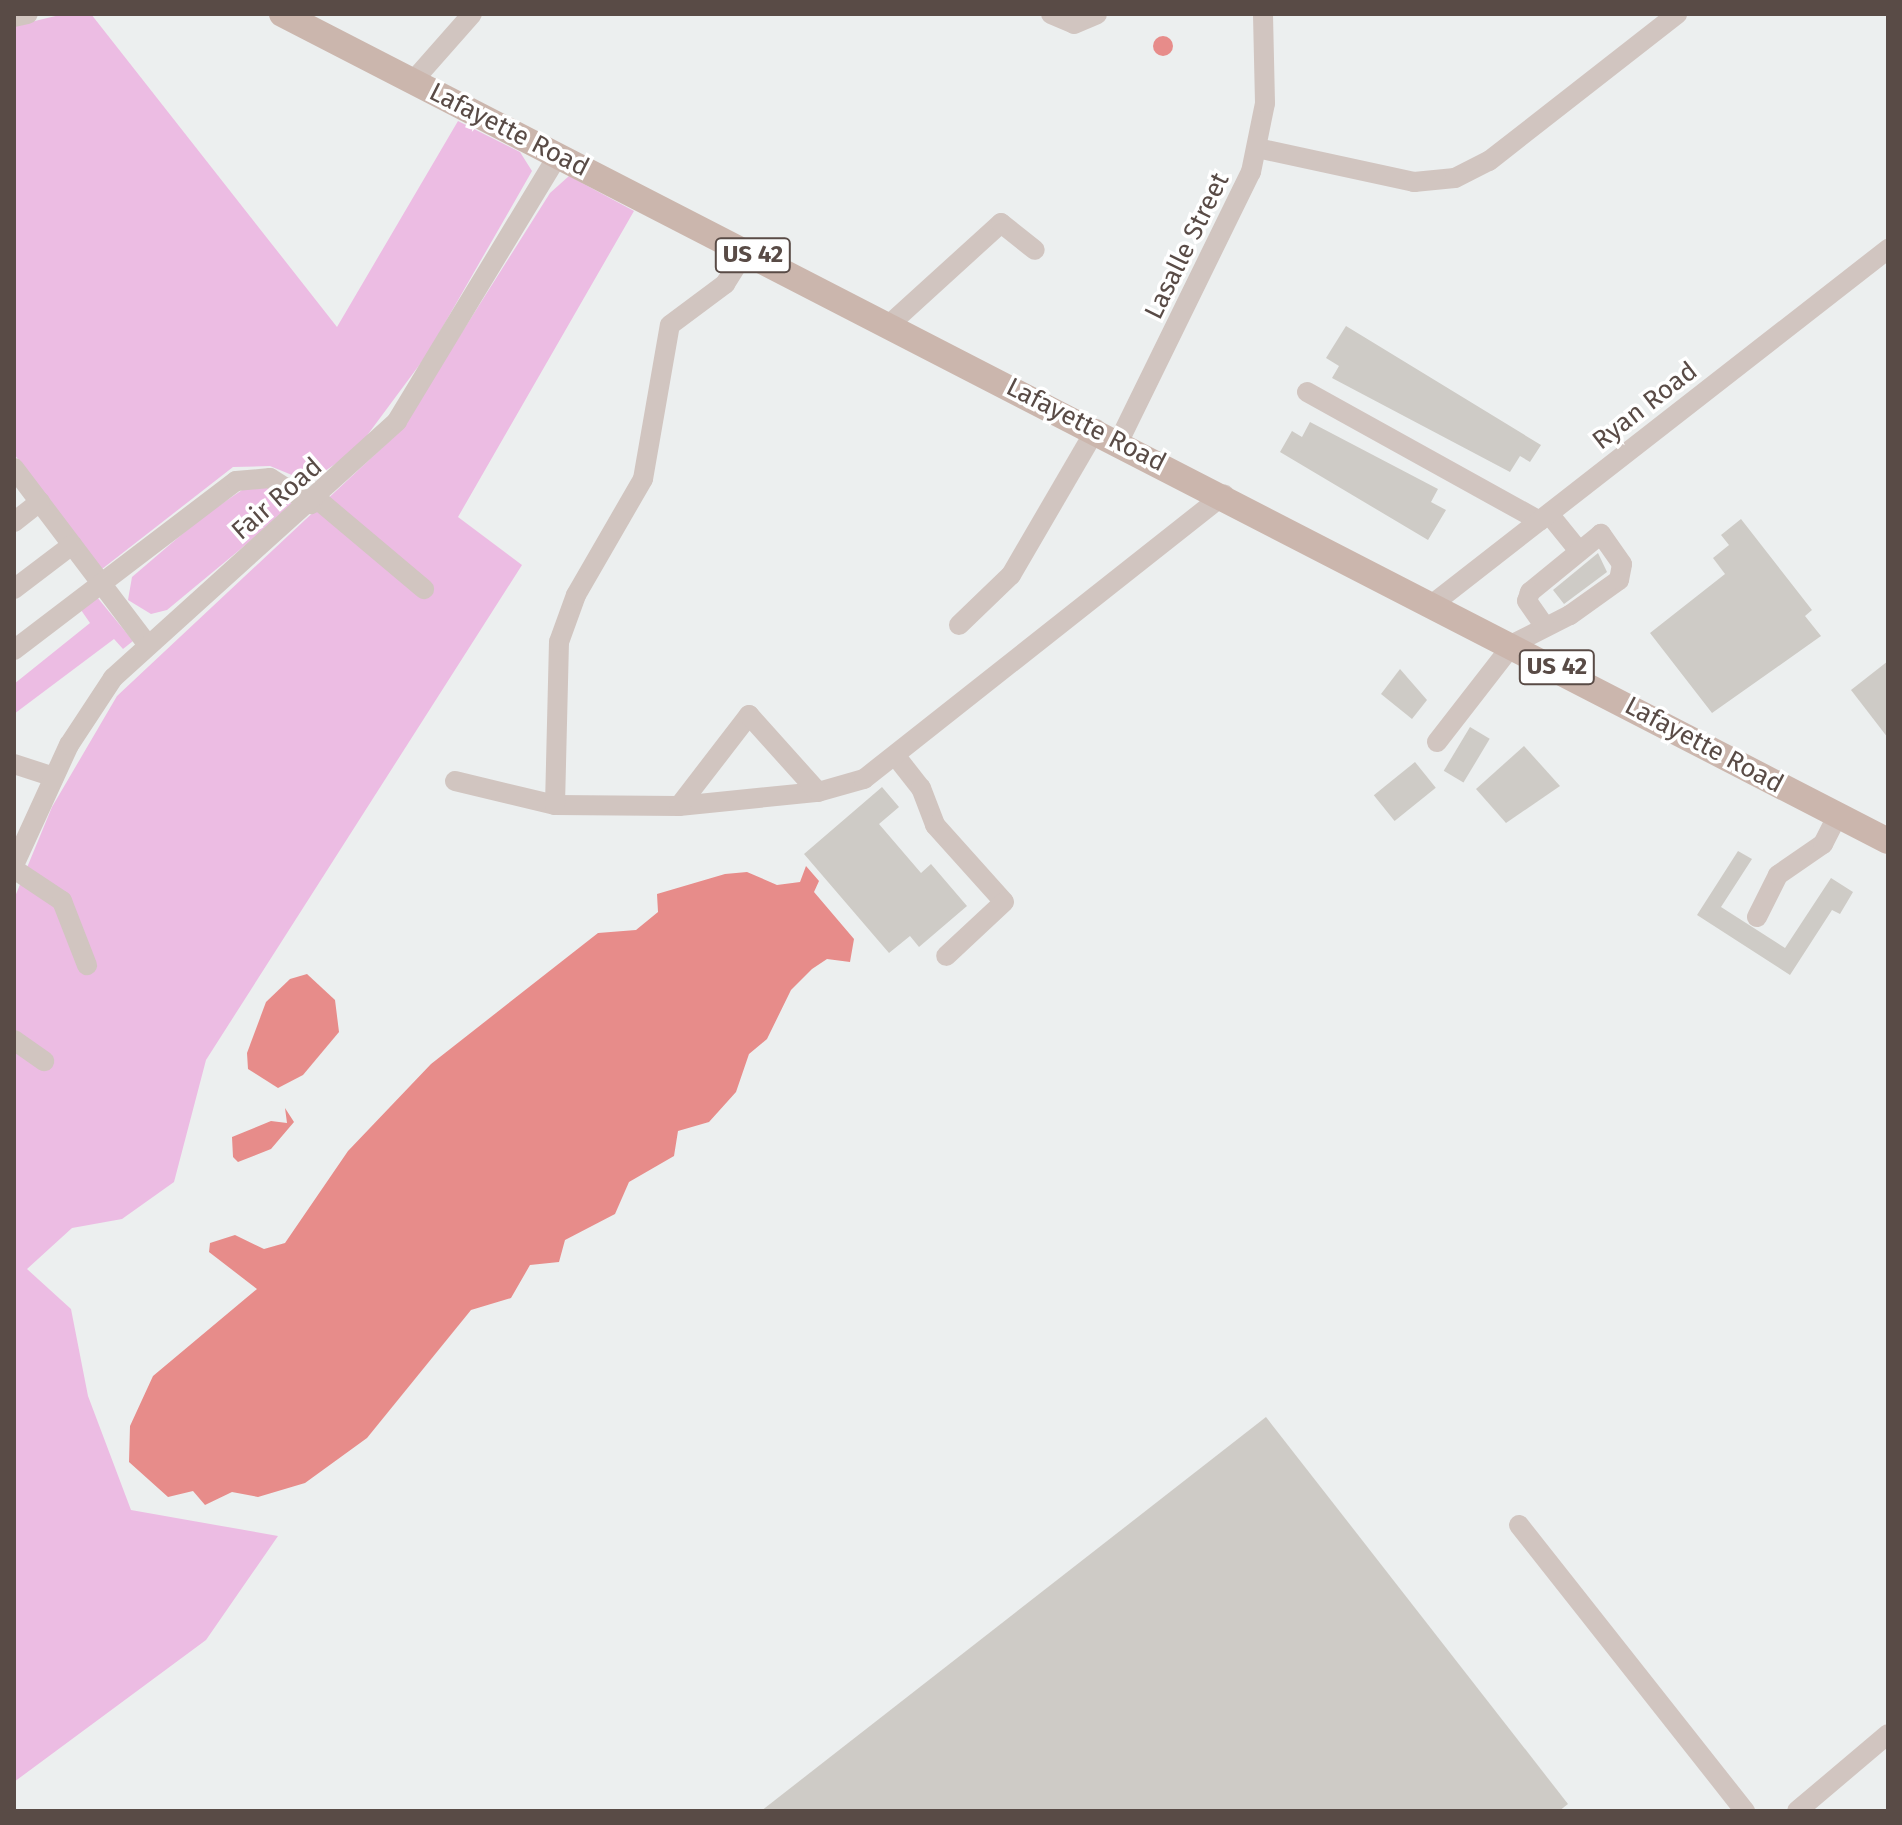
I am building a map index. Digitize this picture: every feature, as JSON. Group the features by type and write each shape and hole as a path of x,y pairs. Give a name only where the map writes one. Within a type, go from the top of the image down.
{"main road":[{"name":"Lafayette Road","path":"282,14 1434,603 1888,841"}],"street":[{"path":"14,17 28,14"},
{"path":"413,81 472,14"},
{"path":"1051,14 1074,24 1097,14"},
{"name":"Lasalle Street","path":"959,625 997,594 1107,435 1235,214 1257,148 1267,65 1263,14"},
{"path":"1257,148 1414,182 1455,178 1489,161 1677,14"},
{"name":"Fair Road","path":"14,867 54,777 89,710 147,644 314,502 397,421 558,155"},
{"path":"890,324 1001,223 1035,250"},
{"name":"Ryan Road","path":"1434,603 1888,249"},
{"path":"555,805 559,642 576,595 643,479 670,325 725,284 746,251"},
{"path":"1307,392 1545,517 1579,551"},
{"path":"14,468 147,644"},
{"path":"14,650 247,477 290,485 424,589"},
{"path":"455,781 555,805 679,806 818,792 864,779 898,759 1224,495"},
{"path":"14,522 40,502"},
{"path":"1437,742 1513,644 1619,580 1622,564 1601,534 1530,592 1527,601 1544,625"},
{"path":"14,589 72,545"},
{"path":"679,806 749,715 818,792"},
{"path":"898,759 921,788 935,825 1004,902 946,956"},
{"path":"14,764 54,777"},
{"path":"1757,917 1778,875 1823,844 1838,815"},
{"path":"14,867 62,901 87,965"},
{"path":"14,1040 44,1061"},
{"path":"1519,1525 1745,1811"},
{"path":"1797,1811 1888,1734"}],"shaded area":[{"path":"64,14 91,14 337,327 458,121 520,152 532,171 426,356 357,449 309,482 270,466 233,467 102,569 14,454 14,26"},
{"path":"1163,36 1170,39 1173,46 1170,53 1163,56 1156,53 1153,46 1156,39"},
{"path":"569,176 634,211 458,517 522,565 206,1060 174,1182 122,1219 72,1228 27,1269 71,1309 88,1396 131,1510 278,1536 206,1640 14,1782 14,899 52,807 117,696 399,432 550,193"},
{"path":"266,484 292,501 289,509 167,610 151,614 128,600 132,577 201,518 242,490"},
{"path":"97,597 133,641 123,649 114,639 14,714 14,684 90,623 81,610"},
{"path":"806,866 819,881 814,892 854,939 850,962 827,959 812,969 791,990 767,1039 749,1054 736,1092 709,1122 678,1131 674,1156 629,1182 615,1214 565,1240 559,1262 530,1265 511,1298 471,1310 367,1438 305,1483 258,1497 232,1492 205,1505 193,1491 168,1497 129,1462 130,1426 153,1376 257,1289 209,1252 210,1243 235,1235 264,1249 285,1243 348,1151 431,1064 598,933 636,930 658,912 657,894 725,874 747,872 777,885 800,882"},
{"path":"307,974 335,1000 339,1032 303,1075 278,1088 248,1069 247,1053 266,1002 290,979"},
{"path":"285,1108 294,1122 271,1149 238,1162 233,1157 232,1137 271,1121 287,1123"}],"building":[{"path":"1346,326 1541,445 1530,462 1520,456 1510,472 1332,378 1339,366 1326,358"},
{"path":"1310,422 1438,489 1431,502 1446,510 1428,540 1280,452 1292,431 1302,437"},
{"path":"1741,519 1812,610 1805,616 1821,636 1712,713 1650,633 1725,574 1713,558 1729,545 1721,535"},
{"path":"1598,553 1607,572 1564,604 1553,590"},
{"path":"1888,661 1888,738 1851,690"},
{"path":"1400,669 1427,700 1412,719 1381,694"},
{"path":"1470,727 1490,739 1463,783 1444,771"},
{"path":"1524,746 1560,786 1506,823 1476,789"},
{"path":"1415,762 1436,788 1395,821 1374,795"},
{"path":"882,787 899,807 879,824 921,873 931,864 967,906 919,947 910,936 889,953 804,854"},
{"path":"1738,851 1752,859 1721,907 1785,948 1831,878 1853,892 1840,914 1832,910 1790,975 1697,915"},
{"path":"1266,1417 1568,1804 1559,1811 761,1811"}]}
